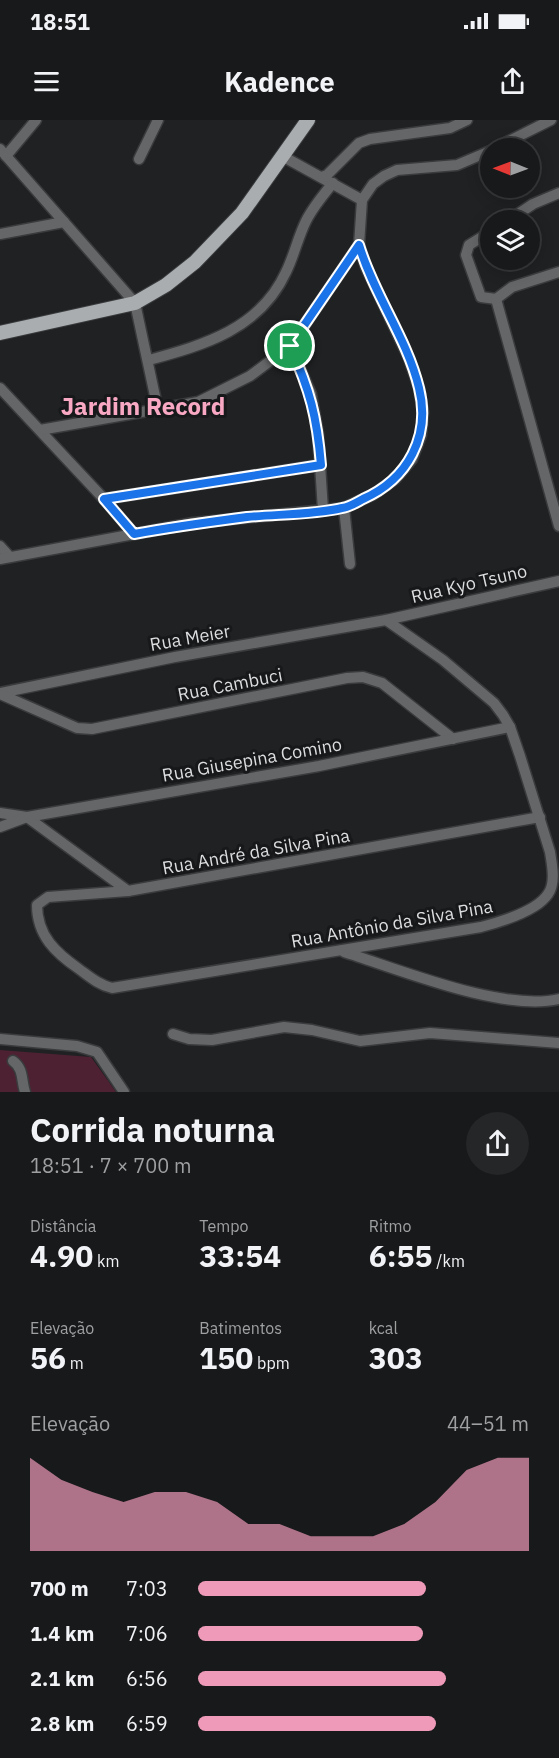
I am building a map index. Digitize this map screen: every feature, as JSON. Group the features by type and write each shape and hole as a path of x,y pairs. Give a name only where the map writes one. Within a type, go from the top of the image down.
{"main road":[{"path":"0,333 135,303 180,275 219,239 242,213 284,157 308,120"}],"street":[{"path":"36,120 3,153 135,303 158,410"},
{"path":"140,159 158,120"},
{"path":"322,177 327,175 359,143 370,139 450,128 467,120"},
{"path":"515,138 551,120"},
{"path":"0,546 5,558 193,523 344,508 374,494 395,479 412,459 423,423 419,388 409,358 366,267 359,245 362,200 373,184 398,170 457,165 480,155"},
{"path":"284,157 362,200"},
{"path":"148,360 220,337 246,323 278,288 305,223 333,183"},
{"path":"524,210 559,193"},
{"path":"0,234 64,222"},
{"path":"480,238 469,245 466,255 481,297 496,299 512,287 559,272"},
{"path":"40,430 198,402 250,376 290,346 359,245"},
{"path":"496,299 559,526"},
{"path":"290,346 310,394 318,434 323,510"},
{"path":"0,388 134,534"},
{"path":"104,499 321,465"},
{"path":"344,508 350,564"},
{"name":"Rua Kyo Tsuno","path":"386,620 559,581"},
{"name":"Rua Meier","path":"0,693 175,657 386,620"},
{"name":"Rua Antônio da Silva Pina","path":"112,988 481,927 507,920 541,901 554,890 550,852 510,727 494,703 443,660 386,620"},
{"name":"Rua Cambuci","path":"0,693 77,728 92,729 347,678 363,678 382,682 453,739"},
{"name":"Rua Giusepina Comino","path":"0,827 27,817 319,766 510,727"},
{"path":"0,813 27,817 128,891"},
{"name":"Rua André da Silva Pina","path":"112,988 99,984 54,951 37,917 38,905 48,897 128,891 540,817"},
{"path":"342,951 481,994 533,1002 559,999"},
{"path":"173,1034 189,1039 212,1040 284,1027 312,1030 360,1041 430,1033 559,1043"},
{"path":"0,1039 90,1049 97,1052 124,1092"},
{"path":"14,1061 22,1071 25,1092"}],"shaded area":[{"path":"0,1050 91,1057 116,1092 0,1092"}],"district":[{"name":"Jardim Record","path":"143,407"}],"route":[{"path":"359,245 366,267 409,358 419,388 423,423 412,459 395,479 374,494 344,508 193,523 134,534 104,499 321,465 310,394 290,346 359,245"}]}
